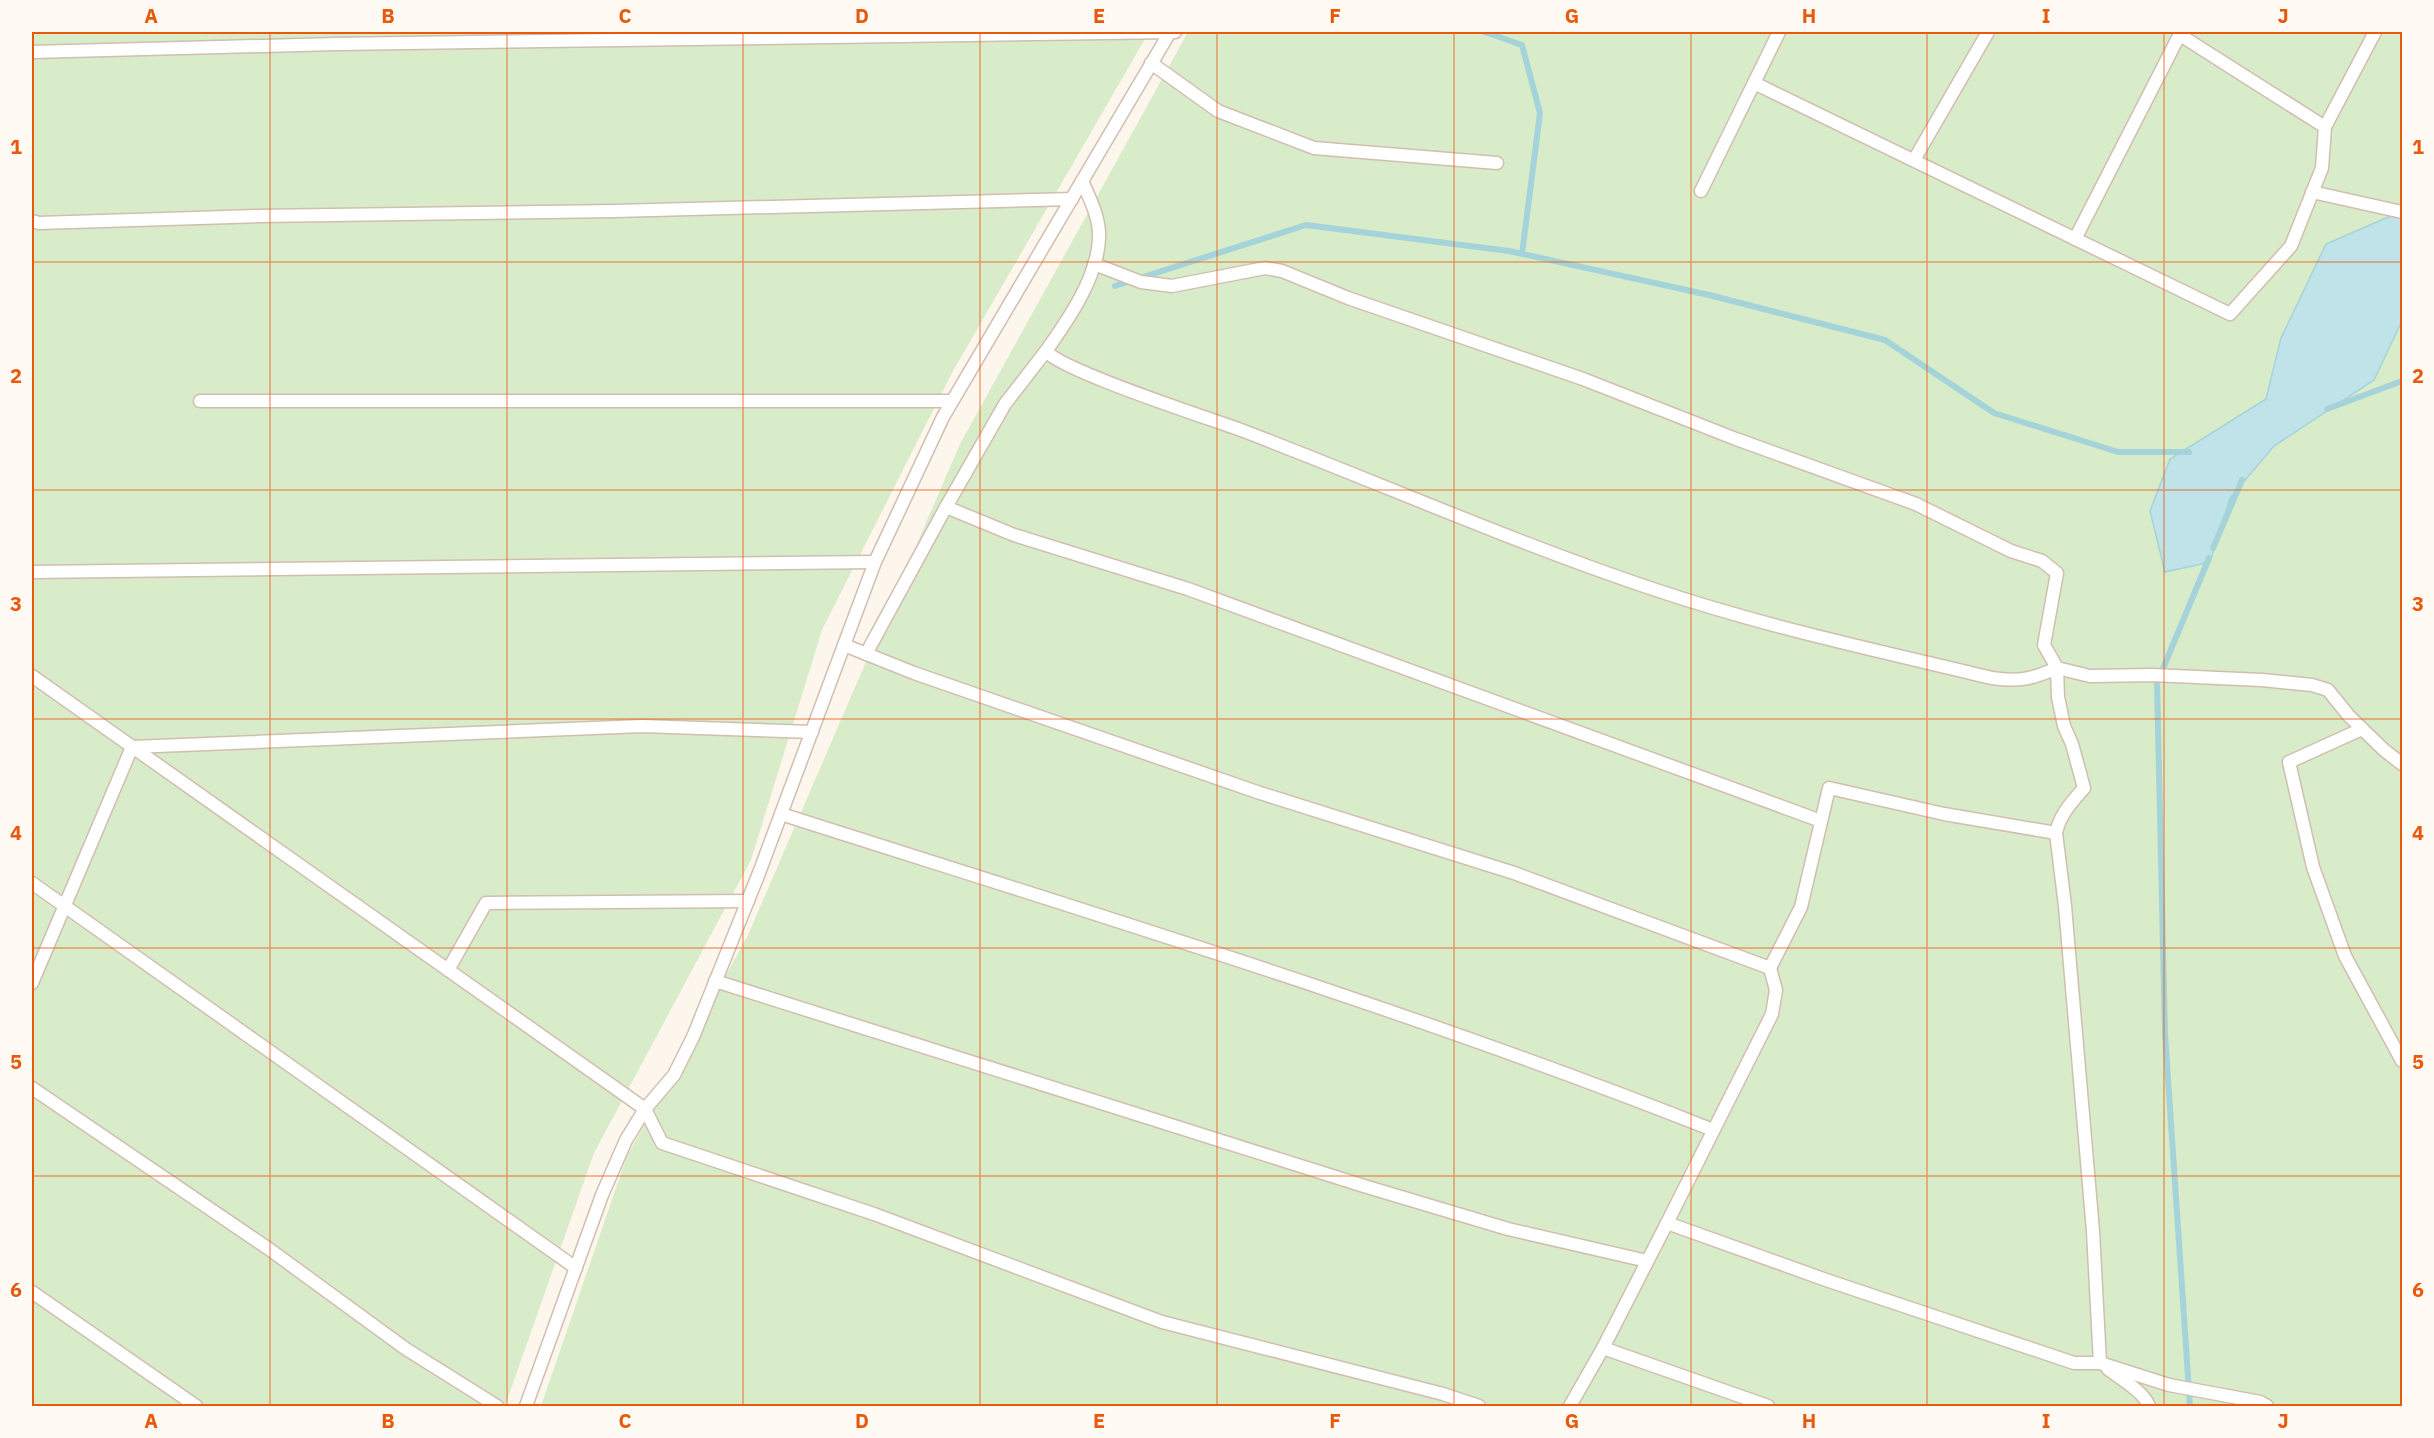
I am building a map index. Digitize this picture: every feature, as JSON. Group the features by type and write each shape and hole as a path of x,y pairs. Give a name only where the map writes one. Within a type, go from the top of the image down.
{"lane":[{"path":"526,1407 602,1195 626,1140 645,1109 674,1075 693,1037 782,814 875,562 952,401 1169,32"},
{"path":"32,52 336,44 1175,32"},
{"path":"1701,191 1779,32"},
{"path":"1914,160 1988,32"},
{"path":"1754,83 2230,314 2291,246 2322,168 2325,128 2375,32"},
{"path":"2075,238 2180,33 2325,128"},
{"path":"1151,63 1218,111 1314,148 1497,163"},
{"path":"866,654 1005,404 1078,306 1094,264 1100,238 1096,213 1082,181"},
{"path":"2312,192 2403,212"},
{"path":"32,221 39,223 260,216 626,211 1072,199"},
{"path":"1094,264 1142,282 1172,285 1265,268 1282,271 1348,298 1583,379 1736,439 1916,504 2011,550 2042,561 2057,573 2044,645 2057,668 2058,697 2064,726 2072,744 2084,788 2058,822 2056,833 2065,906 2093,1231 2100,1363 2134,1389 2148,1403 2148,1407"},
{"path":"1046,351 1051,357 1085,372 1666,594 1786,629 2013,681 2033,678 2057,668 2090,676 2152,675 2312,685 2328,690 2362,729 2403,764"},
{"path":"200,401 952,401"},
{"path":"946,507 1014,535 1209,596 1821,820"},
{"path":"32,572 875,562"},
{"path":"844,645 1260,793 1514,873 1770,968"},
{"path":"32,676 645,1109 662,1143 874,1214 1162,1322 1443,1394 1479,1407"},
{"path":"132,747 642,726 812,732"},
{"path":"2362,729 2289,762 2313,867 2345,956 2403,1061"},
{"path":"32,983 132,747"},
{"path":"1570,1407 1603,1348 1772,1014 1776,990 1770,968 1801,907 1829,788 1944,814 2056,833"},
{"path":"782,814 1332,991 1527,1059 1713,1130"},
{"path":"32,883 576,1269"},
{"path":"448,970 486,903 748,901"},
{"path":"715,981 1408,1199 1508,1229 1647,1261"},
{"path":"32,1088 269,1249 406,1349 497,1407"},
{"path":"1667,1223 1840,1285 2074,1363 2100,1363 2169,1385 2260,1402 2266,1407"},
{"path":"32,1292 196,1407"},
{"path":"1603,1348 1768,1407"}],"green space":[{"path":"32,32 1149,32 953,371 822,630 751,860 594,1153 505,1406 32,1406"},
{"path":"1188,32 2402,32 2402,1406 541,1406 627,1156 748,935 960,444"}],"water":[{"path":"2402,211 2402,321 2374,380 2274,446 2230,498 2210,562 2165,572 2150,511 2170,459 2266,399 2281,338 2326,244"}],"waterway":[{"path":"1485,32 1522,45 1540,113 1522,254"},
{"path":"1115,286 1306,225 1509,251 1709,295 1885,340 1994,413 2118,452 2189,452"},
{"path":"2327,409 2402,381"},
{"path":"2213,548 2242,480"},
{"path":"2190,1406 2165,1034 2157,683 2209,558"}]}
